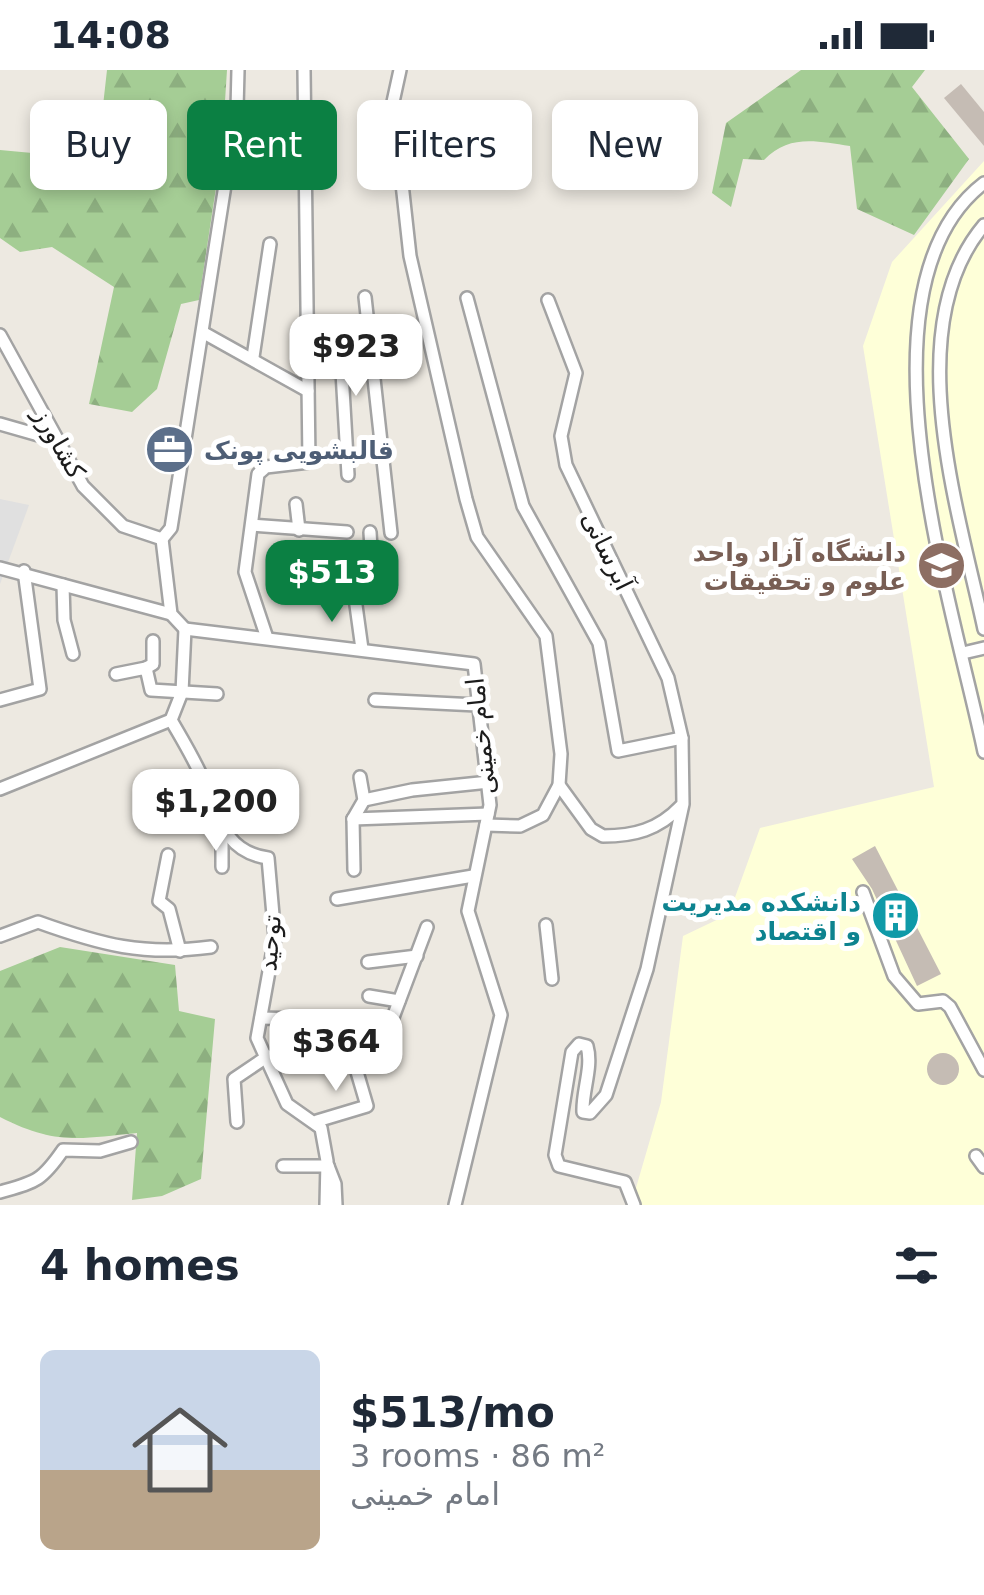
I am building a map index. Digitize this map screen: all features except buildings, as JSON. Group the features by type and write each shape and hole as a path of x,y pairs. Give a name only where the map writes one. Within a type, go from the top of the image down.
{"street":[{"path":"171,614 162,539 171,528 204,333 237,109 238,70"},
{"path":"267,638 245,572 260,470 309,462 304,70"},
{"path":"353,819 530,823 551,806 559,785 562,754 546,636 477,538 410,256 393,102 400,70"},
{"path":"984,183 947,223 930,260 916,351 916,414 924,473 984,752"},
{"path":"984,224 954,271 941,353 942,414 950,474 984,630"},
{"path":"253,357 270,244"},
{"path":"366,297 392,533"},
{"path":"467,298 523,506 599,644 618,751 682,738"},
{"name":"آبرسانی","path":"548,300 576,372 560,436 566,465 668,678 682,738 683,804 647,970 606,1095 596,1109 583,1112 588,1046 579,1044 572,1052 555,1155 559,1166 570,1171 625,1182 634,1205"},
{"path":"204,333 308,391"},
{"name":"کشاورز","path":"0,335 83,486 123,526 162,539"},
{"path":"307,358 322,370 342,372 348,475"},
{"path":"0,424 56,440"},
{"path":"296,504 299,530"},
{"path":"252,525 347,532"},
{"path":"362,649 351,569 372,566 370,532"},
{"path":"0,568 24,571 171,614 185,629 182,692 171,720 0,789"},
{"path":"0,700 40,688 24,571"},
{"path":"63,585 72,654"},
{"name":"امام خمینی","path":"185,629 474,664 489,782 487,820 473,876 470,926 494,983 500,1014 455,1205"},
{"path":"116,674 153,664 153,640"},
{"path":"963,653 984,648"},
{"path":"146,668 150,690 217,694"},
{"path":"375,700 477,704"},
{"path":"171,720 204,781 222,831 222,867"},
{"path":"395,774 396,792"},
{"path":"354,870 353,819 364,800 360,777"},
{"path":"364,800 396,792 489,782"},
{"path":"559,785 591,829 602,836 646,831 666,821 683,804"},
{"name":"توحید","path":"222,831 243,851 268,858 275,938 257,1038 287,1104 316,1121"},
{"path":"168,855 159,901 169,910 180,951"},
{"path":"337,899 473,876"},
{"path":"863,892 894,976 918,1004 943,1002 950,1007 984,1070"},
{"path":"0,936 38,922 103,945 146,952 212,947"},
{"path":"546,925 552,979"},
{"path":"336,1205 336,1184 316,1121 367,1106 350,1048 392,1020 427,927"},
{"path":"368,962 417,956"},
{"path":"369,996 399,1001"},
{"path":"261,1018 299,1019"},
{"path":"237,1122 234,1079 268,1056"},
{"path":"0,1192 26,1188 45,1175 63,1150 100,1151 131,1142"},
{"path":"283,1166 328,1166"},
{"path":"326,1205 328,1166"}],"shaded area":[{"name":"دانشگاه آزاد واحد علوم و تحقیقات","path":"984,161 984,1205 631,1205 661,1102 683,936 729,914 760,828 934,787 863,346 892,262"},
{"path":"0,499 29,505 0,584"}],"green space":[{"path":"107,70 227,70 225,100 187,100 187,190 216,190 199,300 181,304 157,389 132,412 89,404 114,287 52,247 20,252 0,238 0,150 30,153 30,190 167,190 167,100 104,100"},
{"path":"801,70 925,70 912,87 969,159 914,235 857,209 850,146 804,141 783,146 764,160 743,159 731,207 712,193 726,123"},
{"path":"60,947 175,965 179,1011 215,1019 201,1179 162,1196 132,1200 137,1133 67,1138 36,1132 0,1117 0,971"}],"place":[{"name":"قالبشویی پونک","path":"169,450"},
{"name":"دانشگاه آزاد واحد علوم و تحقیقات","path":"941,566"},
{"name":"دانشکده مدیریت و اقتصاد","path":"896,916"}]}
